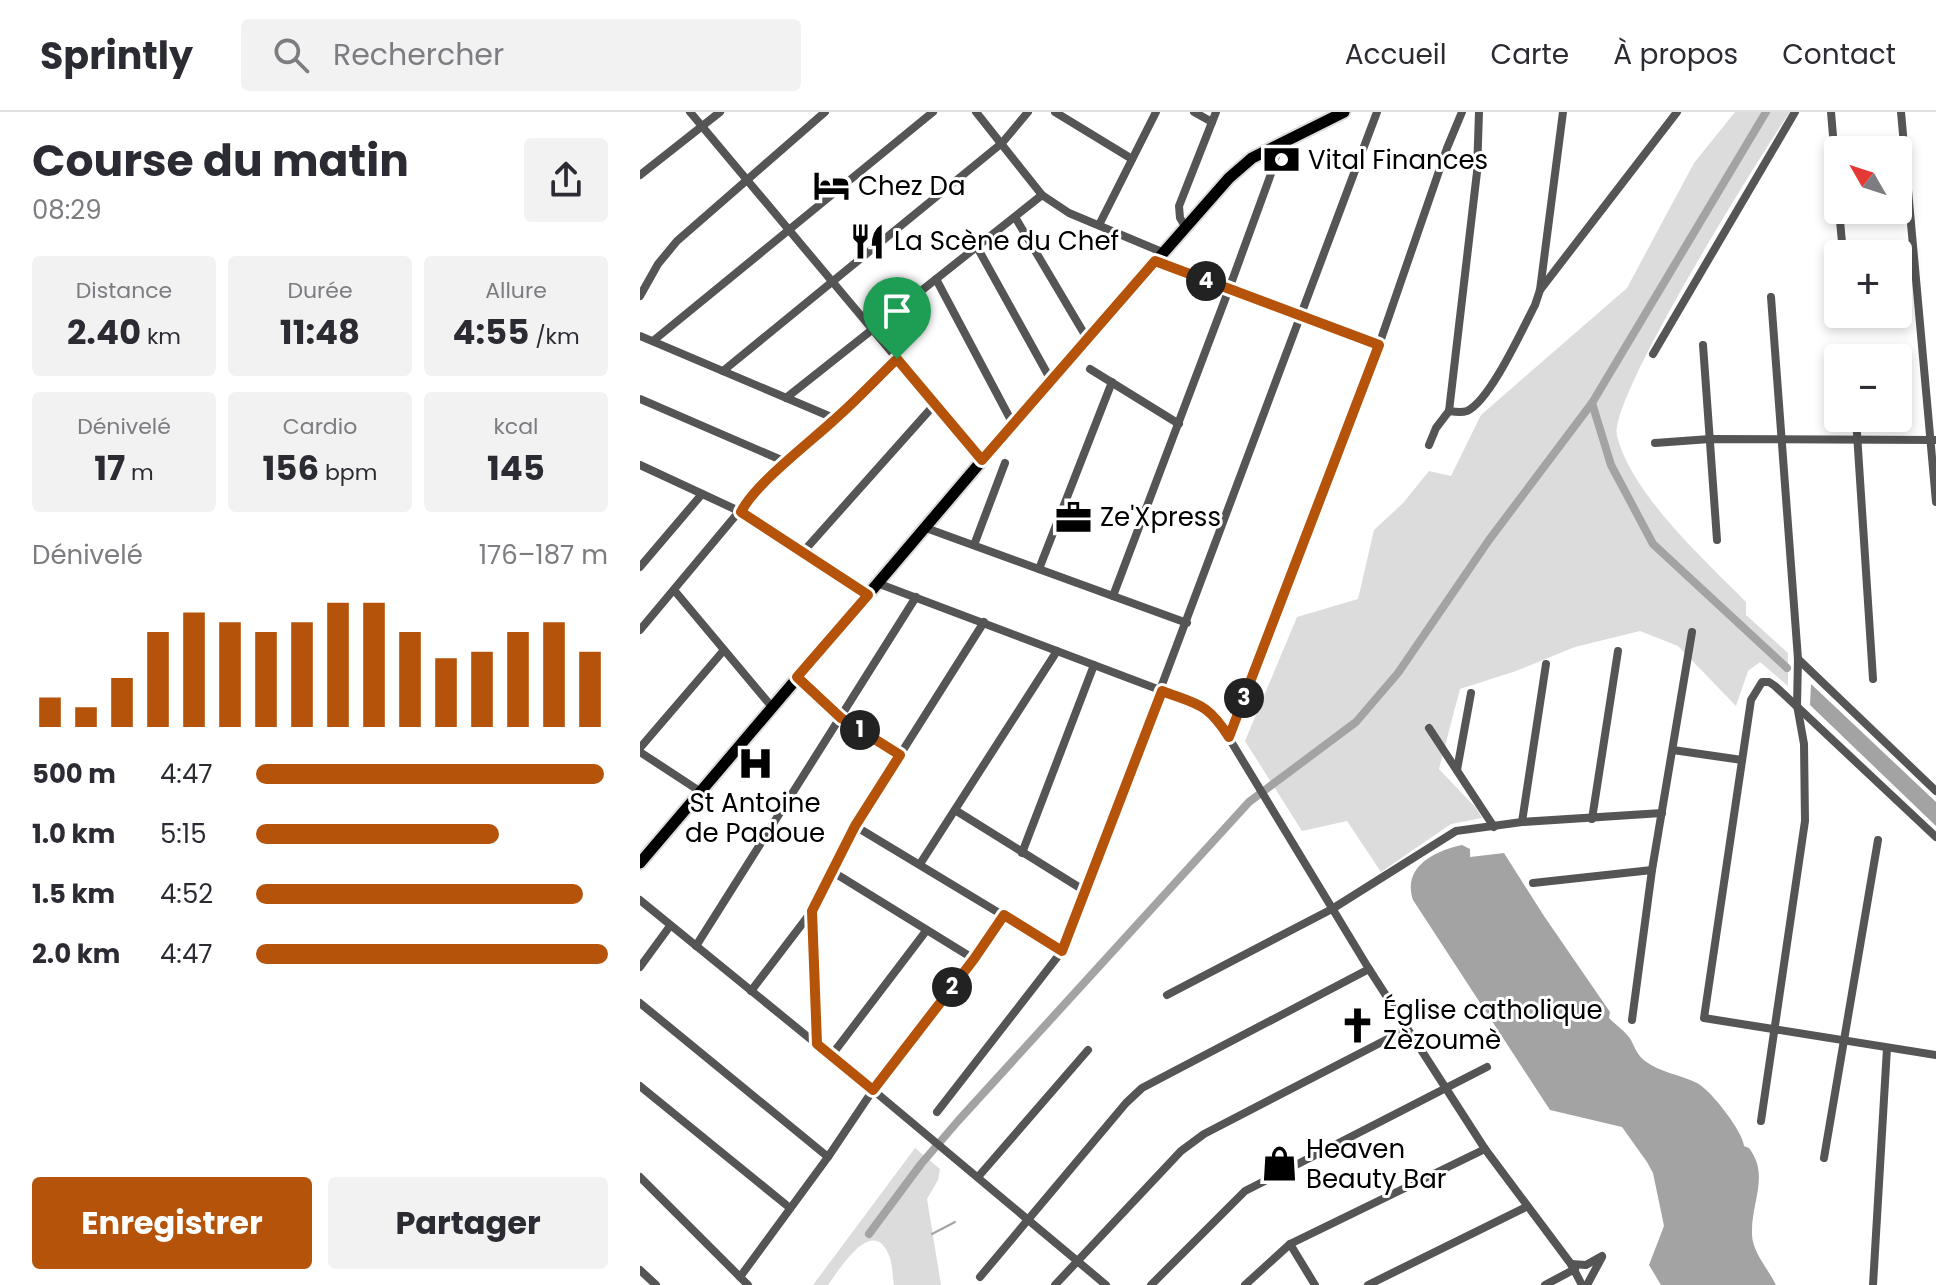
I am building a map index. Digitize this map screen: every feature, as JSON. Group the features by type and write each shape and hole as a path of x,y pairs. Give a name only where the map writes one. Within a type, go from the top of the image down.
{"main road":[{"path":"640,863 1185,226 1240,167 1338,113"}],"street":[{"path":"690,112 982,460"},
{"path":"640,175 720,112"},
{"path":"640,296 667,251 825,112"},
{"path":"653,341 933,112"},
{"path":"976,112 1042,195 1069,213 1229,289 1379,345"},
{"path":"723,371 1002,143 1028,112"},
{"path":"1055,112 1132,159"},
{"path":"1099,225 1156,112"},
{"path":"1194,112 1212,122"},
{"path":"1185,226 1180,218 1179,206 1216,112"},
{"path":"937,1112 1062,951 1377,112"},
{"path":"1229,737 1379,345 1462,112"},
{"path":"1429,445 1436,428 1449,411 1477,172 1479,112"},
{"path":"1449,411 1464,413 1475,407 1490,387 1535,305 1540,290 1563,112"},
{"path":"1540,290 1677,112"},
{"path":"1653,354 1795,112"},
{"path":"1831,112 1833,136"},
{"path":"1901,112 1934,440 1936,502"},
{"path":"1113,596 1229,289 1272,171 1279,143"},
{"path":"786,398 1042,195"},
{"path":"1015,217 1088,340"},
{"path":"977,247 1052,382"},
{"path":"936,279 1013,424"},
{"path":"1761,1121 1805,821 1804,744 1797,705 1798,659 1771,297"},
{"path":"640,336 836,419"},
{"path":"1703,345 1717,540"},
{"path":"640,630 747,502 897,359"},
{"path":"1090,369 1179,424"},
{"path":"1039,569 1112,382"},
{"path":"640,399 786,462"},
{"path":"803,552 935,404"},
{"path":"1857,432 1873,679"},
{"path":"1655,443 1710,439 1934,440"},
{"path":"974,545 1005,463"},
{"path":"642,469 741,512 868,595"},
{"path":"640,567 702,494"},
{"path":"926,528 1187,623"},
{"path":"877,583 1205,707 1215,715 1407,1029 1485,1149 1573,1266 1585,1285 1602,1256 1586,1265 1573,1266 1545,1285"},
{"path":"674,590 772,707"},
{"path":"696,946 916,597"},
{"path":"751,991 812,911 855,826 984,622"},
{"path":"1632,1020 1652,870 1692,632"},
{"path":"701,792 640,750 724,650"},
{"path":"920,864 1057,651"},
{"path":"1592,819 1618,651"},
{"path":"1798,659 1936,791"},
{"path":"1522,822 1546,664"},
{"path":"1022,853 1094,665"},
{"path":"797,677 841,718 900,755"},
{"path":"1936,837 1797,705 1769,682 1758,686 1751,700 1704,1018 1936,1055"},
{"path":"1457,771 1471,693"},
{"path":"1429,728 1494,827"},
{"path":"1673,750 1742,760"},
{"path":"955,810 1085,891"},
{"path":"1167,995 1332,909 1456,831 1522,822 1662,813"},
{"path":"855,826 1062,951"},
{"path":"1824,1158 1878,840"},
{"path":"1533,883 1652,870"},
{"path":"833,872 974,959"},
{"path":"640,900 1106,1285"},
{"path":"812,911 817,1044"},
{"path":"740,1277 873,1090 1004,915"},
{"path":"640,967 670,926"},
{"path":"831,1056 926,931"},
{"path":"980,1277 1027,1218 1142,1088 1369,969"},
{"path":"640,1003 828,1157"},
{"path":"1055,1285 1181,1151 1204,1134 1407,1029"},
{"path":"1873,1285 1887,1048"},
{"path":"978,1177 1088,1050"},
{"path":"1151,1285 1245,1191 1487,1067"},
{"path":"640,1086 790,1208"},
{"path":"1245,1285 1290,1244 1485,1149"},
{"path":"640,1177 748,1285"},
{"path":"1368,1285 1526,1207"},
{"path":"1290,1244 1315,1285"},
{"path":"640,1270 656,1285"}],"shaded area":[{"path":"1735,112 1790,112 1720,223 1660,328 1621,413 1617,436 1625,458 1653,503 1746,602 1746,615 1788,653 1788,686 1760,662 1748,671 1736,706 1678,646 1640,631 1575,647 1460,689 1439,769 1482,818 1451,824 1381,872 1347,821 1302,831 1245,741 1297,617 1358,599 1374,530 1403,503 1429,471 1451,476 1481,415 1627,288 1694,163"},
{"path":"1811,684 1936,802 1936,826 1810,705"},
{"path":"1462,845 1470,849 1470,857 1504,853 1610,1012 1609,1018 1629,1037 1640,1056 1657,1068 1697,1083 1725,1112 1744,1146 1755,1158 1759,1179 1752,1222 1753,1241 1776,1285 1661,1285 1649,1265 1664,1226 1653,1173 1647,1162 1622,1127 1550,1110 1413,900 1412,878 1423,862 1441,851"},
{"path":"915,1148 940,1169 938,1180 927,1199 941,1285 894,1285 888,1253 881,1243 873,1241 855,1250 828,1285 813,1285"}],"waterway":[{"path":"869,1234 921,1164 958,1121 1249,802 1356,722 1398,673 1489,540 1592,403 1766,112"},
{"path":"1592,403 1611,465 1653,544 1787,668"},
{"path":"932,1234 955,1222"}],"place":[{"name":"Vital Finances","path":"1282,160"},
{"name":"Chez Da","path":"832,186"},
{"name":"La Scène du Chef","path":"868,241"},
{"name":"Ze'Xpress","path":"1074,517"},
{"name":"St Antoine de Padoue","path":"755,764"},
{"name":"Église catholique Zèzoumè","path":"1357,1025"},
{"name":"Heaven Beauty Bar","path":"1280,1164"}],"route":[{"path":"1155,261 1379,345 1229,737 1215,715 1205,707 1162,691 1062,951 1004,915 873,1090 817,1044 812,911 855,826 900,755 841,718 797,677 868,595 741,512 786,462 836,419 897,359 982,460 1155,261"}]}
